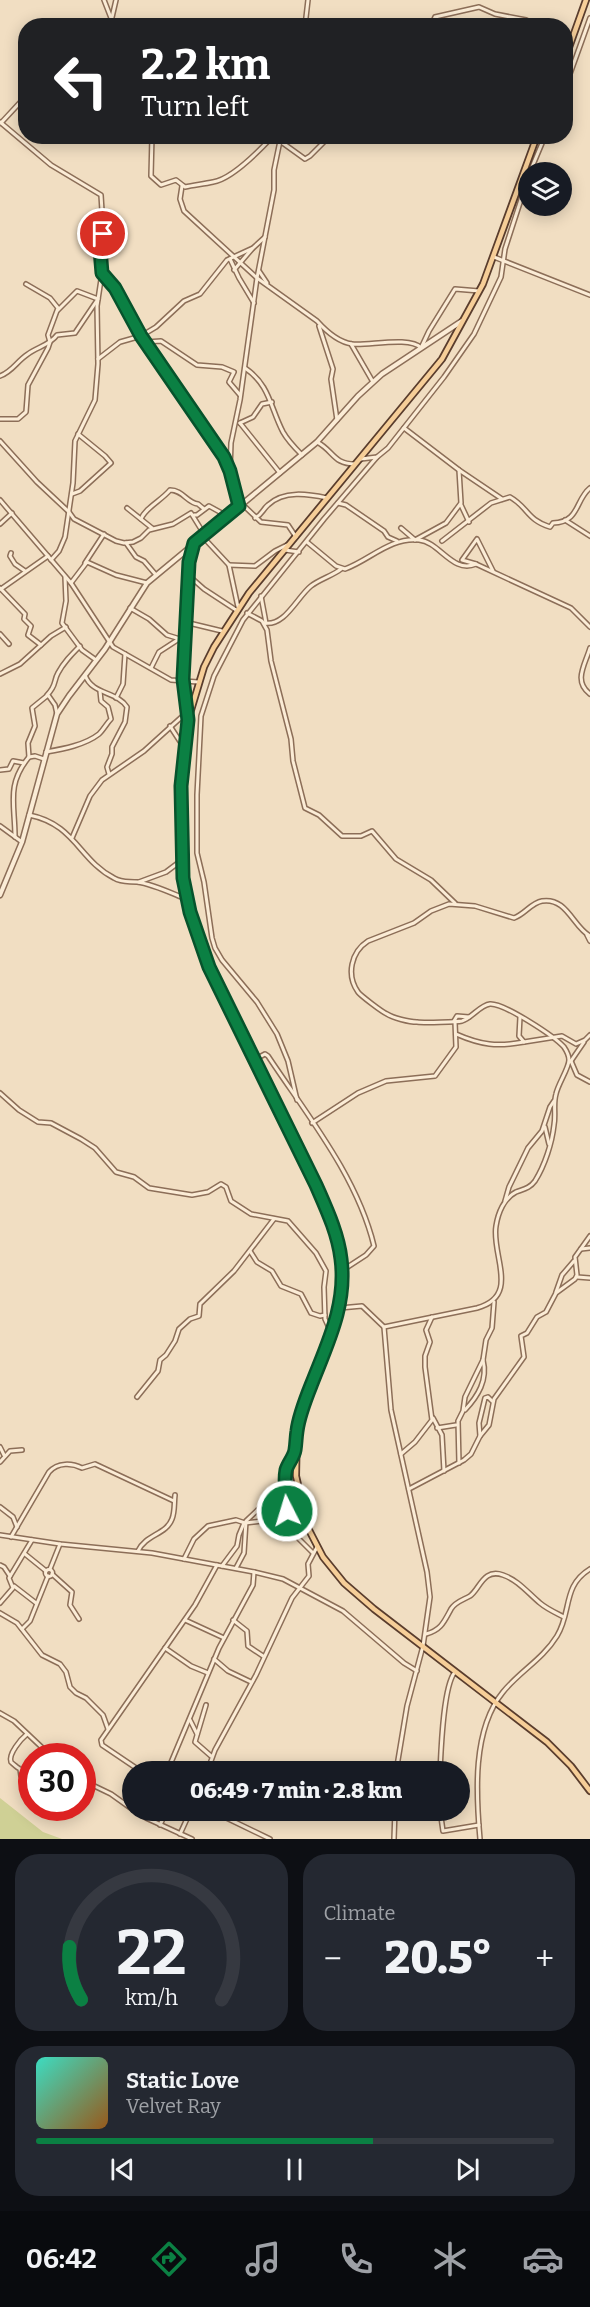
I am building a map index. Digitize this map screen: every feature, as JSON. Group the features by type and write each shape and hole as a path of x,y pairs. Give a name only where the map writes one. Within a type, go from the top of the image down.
{"main road":[{"path":"573,36 586,0"},
{"path":"534,144 480,291 442,359 237,608 222,631 204,667 188,720 183,748 182,860 186,899 209,967 329,1215 341,1257 340,1308 297,1429 295,1452 300,1498 308,1528 317,1547 344,1583 560,1754 590,1791"}],"street":[{"path":"104,0 112,18"},
{"path":"112,18 116,0"},
{"path":"306,18 308,0"},
{"path":"435,18 479,7 496,14 516,18"},
{"path":"573,65 590,18"},
{"path":"18,105 1,123 18,137"},
{"path":"26,144 46,161 100,194 103,227 100,249 102,273 98,299 95,400 75,441 72,494 64,542 51,560"},
{"path":"152,144 152,176 161,185 176,180 183,186 213,182 225,177 244,164 265,144"},
{"path":"230,471 231,443 238,424 257,278 274,190 274,170 280,144"},
{"path":"283,144 305,159 322,144"},
{"path":"534,162 542,144"},
{"path":"183,186 180,196 183,209 228,253 234,270 255,304"},
{"path":"297,1100 284,1050 272,1023 215,948 197,853 196,795 203,706 220,663 261,596 337,503 377,457 388,448 444,377 474,334 501,278 502,260 518,210"},
{"path":"234,270 239,262 265,237"},
{"path":"98,359 120,342 141,336 163,321 184,302 200,294 222,265 231,258 254,248"},
{"path":"494,257 590,295"},
{"path":"231,258 339,339 351,344 381,341 416,344 421,348"},
{"path":"259,270 270,287"},
{"path":"102,273 115,288 141,336 217,445 230,471 240,505 255,518 267,524 288,525 296,537"},
{"path":"26,284 50,298 58,305 58,310"},
{"path":"421,348 455,289 480,291"},
{"path":"0,419 18,419 26,412 28,385 50,342 48,335 58,310 77,291 98,299"},
{"path":"0,376 9,372 26,355 50,342 57,335 75,333 98,299"},
{"path":"0,896 22,842 57,714 110,642 147,583 317,442 373,382 465,319"},
{"path":"317,321 333,369 331,379 338,421"},
{"path":"146,342 161,341 197,365 230,369 234,372 229,382 241,397"},
{"path":"351,344 373,382"},
{"path":"245,368 262,384 284,433 302,455"},
{"path":"238,424 253,417 262,404 272,402"},
{"path":"238,424 280,472"},
{"path":"404,428 502,499"},
{"path":"72,494 80,491 111,463 78,434"},
{"path":"0,441 74,519 81,525 116,541 126,543 138,540 149,530 173,524 189,513 197,515 209,506 227,516"},
{"path":"317,442 340,462 356,464"},
{"path":"361,459 377,457"},
{"path":"459,470 461,503 469,522"},
{"path":"442,541 491,503 510,497 524,507 533,520 547,527 575,513 584,492 590,488"},
{"path":"141,519 144,511 155,505 172,489 179,491 192,503 204,509"},
{"path":"255,518 263,514 266,506 282,496 307,494 327,498"},
{"path":"0,500 65,575 113,647 171,680 199,682"},
{"path":"337,503 346,505 398,542"},
{"path":"416,540 446,524 461,503"},
{"path":"127,508 154,529"},
{"path":"0,524 12,513"},
{"path":"194,515 203,535 229,565 237,608"},
{"path":"565,520 590,536"},
{"path":"401,528 416,540"},
{"path":"71,583 104,534"},
{"path":"493,571 477,539 462,560 493,571 571,608 590,627"},
{"path":"248,614 271,624 286,614 311,586 341,568 352,566 398,542 416,540 429,543 456,563 470,567 476,564"},
{"path":"306,542 341,568"},
{"path":"126,543 136,557 144,561 156,575"},
{"path":"188,720 183,682 182,639 187,574 194,543"},
{"path":"229,565 255,566 280,548 289,545"},
{"path":"285,550 298,552"},
{"path":"11,553 9,556 11,560 25,572"},
{"path":"41,645 28,635 31,626 24,619 25,614 0,589 48,556"},
{"path":"84,565 87,562 116,575 147,583"},
{"path":"187,574 207,591 237,608"},
{"path":"65,575 66,601 62,621 88,656 96,660"},
{"path":"261,596 269,635 270,656 281,707 291,739 298,784 305,808 319,815 342,836 361,836 372,831 396,859 434,883 456,904"},
{"path":"130,608 149,619 167,635 182,639"},
{"path":"185,620 222,631"},
{"path":"0,674 20,664 66,627"},
{"path":"0,634 9,644"},
{"path":"151,668 159,652 182,639"},
{"path":"15,837 16,818 12,791 29,757 27,743 35,726 32,709 55,685 57,674 68,656 80,646"},
{"path":"590,648 580,681 582,687 590,694"},
{"path":"116,698 124,682 124,654"},
{"path":"85,675 89,684 125,704 128,715 112,747 107,767 109,774"},
{"path":"46,752 74,746 93,738 105,728 111,719 108,707 101,701 100,691"},
{"path":"47,695 55,705 57,714"},
{"path":"72,838 90,796 109,774 144,751 186,713"},
{"path":"170,726 183,748"},
{"path":"29,757 44,759"},
{"path":"0,770 9,769 13,761 24,763"},
{"path":"29,815 54,824 72,838 98,868 107,874 125,882 139,882 186,899"},
{"path":"0,826 22,842"},
{"path":"139,882 166,872 182,860"},
{"path":"454,1022 417,1022 386,1014 357,991 351,968 354,958 368,940 414,923 440,907 456,904 486,909 514,918 535,904 549,901 567,911 589,935 590,941"},
{"path":"312,1123 358,1093 386,1081 435,1076 456,1047 454,1022 458,1016 470,1017 489,1004 520,1017 550,1036 566,1049 577,1075 590,1082"},
{"path":"520,1017 519,1036 524,1042"},
{"path":"456,1034 476,1042 496,1046 550,1036 562,1036 576,1044 585,1040"},
{"path":"384,1327 477,1308 498,1297 501,1272 495,1230 508,1187 524,1156 545,1125 568,1065 590,1035"},
{"path":"566,1049 568,1065"},
{"path":"254,1059 265,1054 268,1056 353,1191 374,1246 366,1255 342,1270"},
{"path":"0,1094 38,1122 51,1122 81,1139 95,1148 116,1172 134,1177 146,1187 192,1195 208,1192 221,1184 226,1187 231,1201 246,1212 285,1220 291,1224 324,1265 326,1325 332,1334"},
{"path":"505,1203 514,1194 528,1188 534,1182 550,1146 555,1124 554,1101"},
{"path":"545,1125 546,1138 550,1146"},
{"path":"137,1396 158,1371 160,1360 174,1343 179,1329 185,1322 199,1316 200,1304 234,1271 274,1219"},
{"path":"409,1489 459,1463 471,1454 491,1420 492,1402 524,1357 521,1336 527,1333 537,1317 546,1312 562,1275 590,1236"},
{"path":"581,1249 590,1248"},
{"path":"250,1251 257,1262 272,1271 281,1286 301,1294 311,1313 325,1315"},
{"path":"574,1261 577,1277"},
{"path":"556,1293 577,1277 590,1278"},
{"path":"464,1411 465,1396 483,1360 486,1340 493,1323 494,1300"},
{"path":"340,1308 362,1306 384,1327 391,1410 429,1587 426,1634 407,1706 398,1761"},
{"path":"432,1317 426,1330 430,1342 425,1356 425,1367 432,1417 442,1436 444,1471"},
{"path":"459,1463 457,1424 478,1394 485,1370 483,1360"},
{"path":"480,1436 479,1427 484,1398 488,1397 492,1402"},
{"path":"401,1454 415,1442 431,1422 432,1417"},
{"path":"437,1428 457,1424"},
{"path":"449,1427 458,1432"},
{"path":"0,1447 4,1457"},
{"path":"0,1462 13,1449 22,1450"},
{"path":"272,1526 283,1518 287,1511 283,1486 288,1462 295,1452"},
{"path":"11,1537 52,1468 68,1464 82,1468 95,1464 174,1501"},
{"path":"222,1566 237,1546 245,1523 283,1486"},
{"path":"138,1551 150,1536 163,1531 168,1526 173,1516 175,1496"},
{"path":"0,1507 13,1517 17,1527"},
{"path":"184,1559 194,1539 208,1526 236,1520 245,1523 261,1521 297,1536 313,1555"},
{"path":"236,1568 244,1551 245,1523"},
{"path":"0,1535 60,1544 138,1551 236,1568 283,1579 343,1611 404,1663 417,1671"},
{"path":"32,1540 9,1581 36,1603"},
{"path":"48,1570 60,1544"},
{"path":"210,1761 300,1587 309,1576 308,1564 317,1547"},
{"path":"25,1554 48,1570 50,1575 72,1592 70,1605 79,1618"},
{"path":"0,1565 10,1576"},
{"path":"126,1761 102,1745 101,1740 185,1620 217,1565"},
{"path":"480,1839 477,1763 485,1731 496,1703 504,1691 553,1642 561,1630 568,1596 580,1576 590,1569"},
{"path":"173,1761 214,1659 253,1585 254,1572"},
{"path":"426,1634 436,1631 448,1618 453,1607 460,1600 471,1595 479,1582 490,1575 499,1574 514,1581 547,1608 564,1617"},
{"path":"22,1629 30,1621 50,1575"},
{"path":"0,1603 14,1586"},
{"path":"0,1613 12,1619 42,1655 62,1666 70,1687 86,1698 103,1715 108,1730"},
{"path":"185,1620 224,1638"},
{"path":"233,1620 247,1631 248,1647 263,1656"},
{"path":"165,1648 191,1666 208,1673"},
{"path":"214,1659 228,1671 251,1682"},
{"path":"441,1761 445,1706 451,1677 456,1671"},
{"path":"206,1705 195,1743 212,1757"},
{"path":"0,1713 15,1721 37,1743"},
{"path":"190,1720 197,1734"},
{"path":"19,1743 27,1734"},
{"path":"18,1744 11,1759 18,1768"},
{"path":"96,1788 122,1802"},
{"path":"153,1821 192,1839"},
{"path":"160,1825 162,1821"},
{"path":"180,1834 186,1821"},
{"path":"233,1821 270,1839"},
{"path":"394,1839 395,1821"},
{"path":"442,1821 444,1831 478,1825"}],"green space":[{"path":"0,1798 18,1812 18,1821 29,1821 43,1832 62,1839 0,1839"}],"route":[{"path":"103,234 100,249 102,273 115,288 141,336 217,445 230,471 239,506 194,543 190,555 183,679 188,720 183,748 181,786 182,860 186,899 209,967 316,1185 331,1221 341,1257 343,1281 341,1303 297,1429 295,1452 285,1472 283,1486 287,1511"}]}
